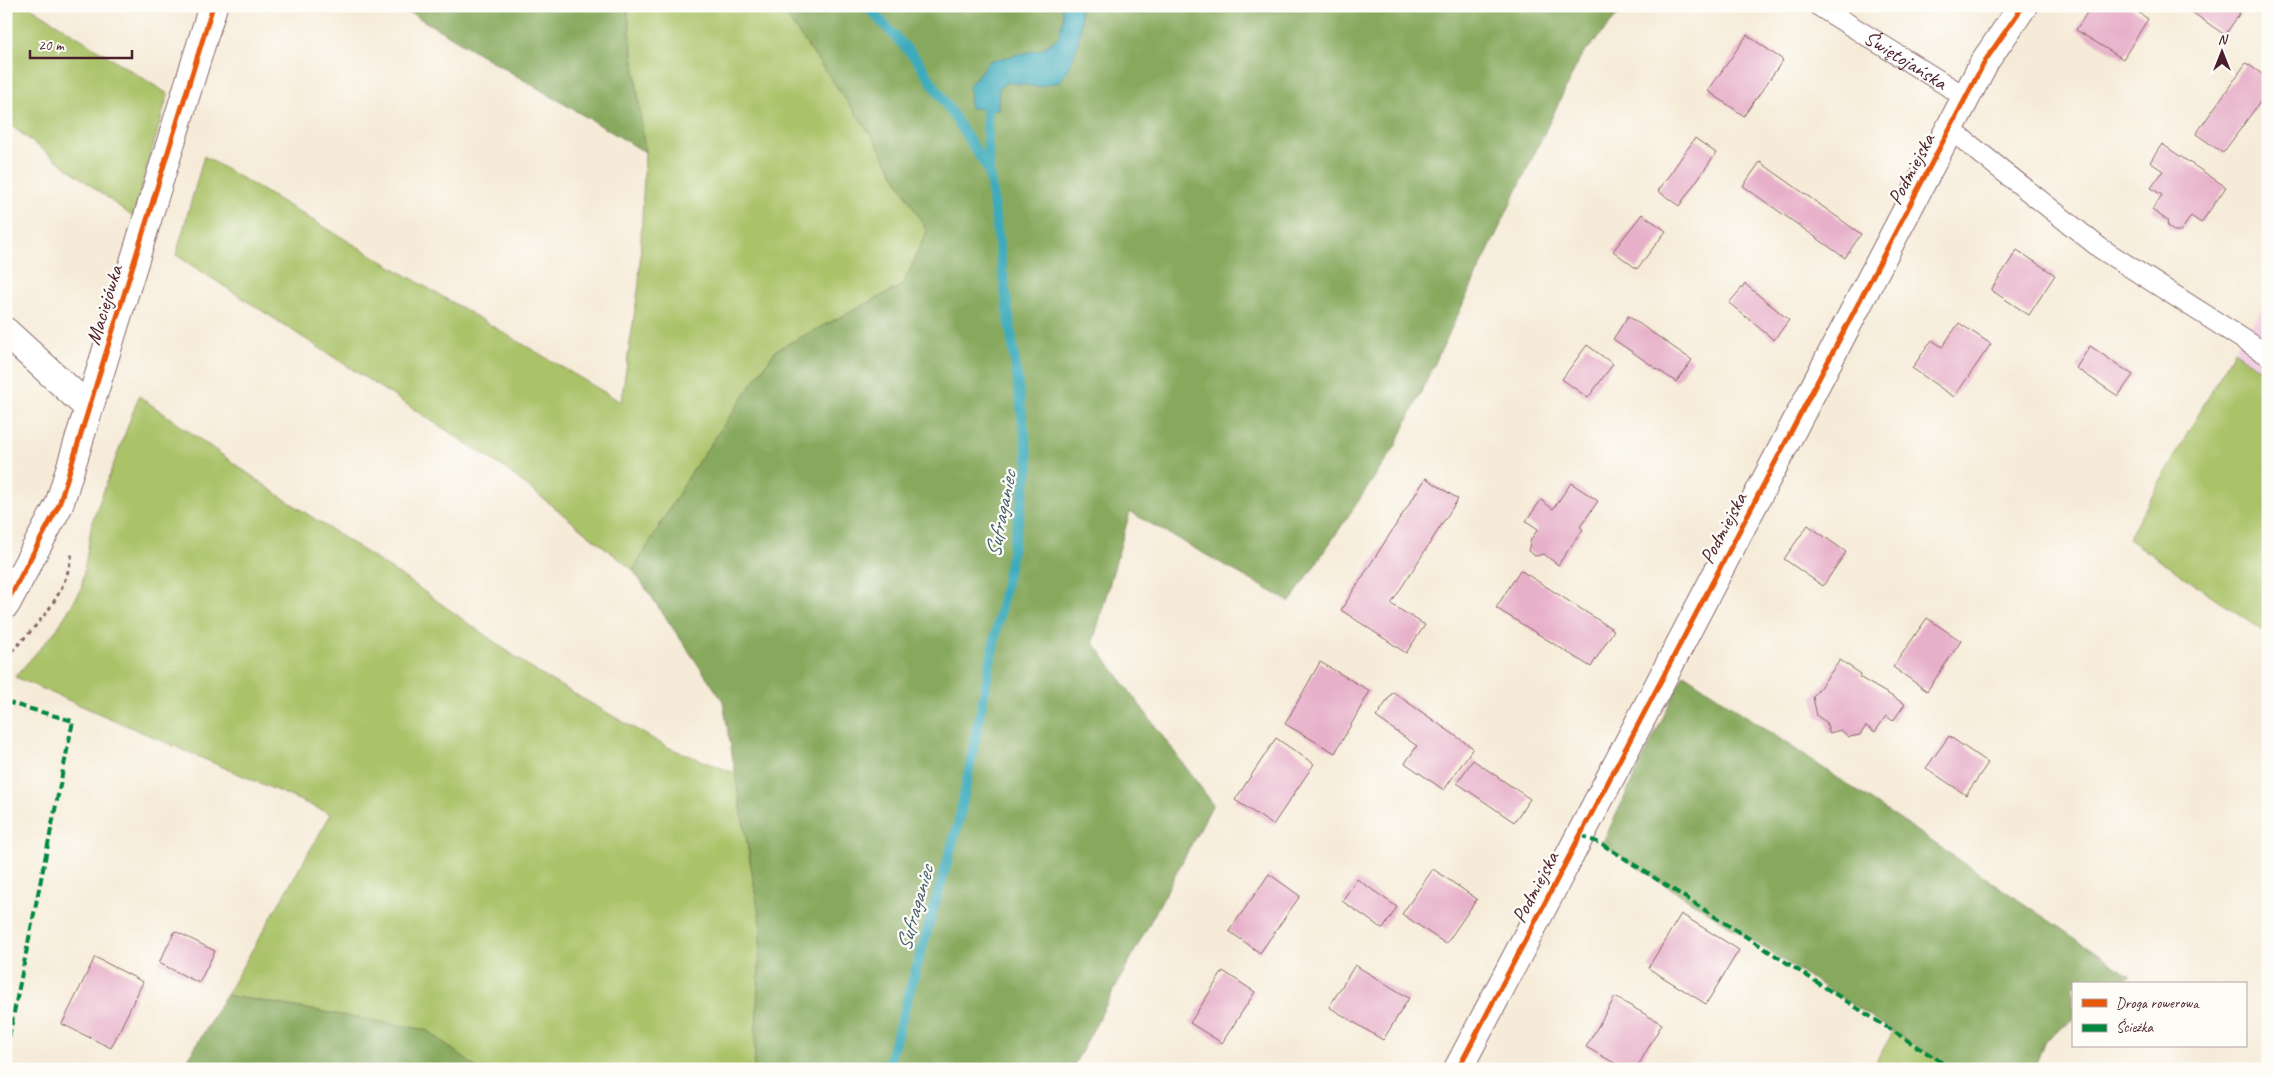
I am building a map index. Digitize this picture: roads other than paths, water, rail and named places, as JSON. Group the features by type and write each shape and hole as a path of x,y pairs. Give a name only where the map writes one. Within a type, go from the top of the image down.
{"street":[{"name":"Maciejówka","path":"6,604 59,505 213,6"},
{"name":"Podmiejska","path":"1458,1069 1986,61 2023,6"},
{"path":"6,332 89,408"}],"lane":[{"name":"Świętojańska","path":"1819,6 1967,98"},
{"path":"1950,129 2100,248 2268,354"}],"water":[{"path":"1062,6 1079,6 1081,26 1074,55 1060,82 1037,87 1007,82 999,88 998,110 970,108 969,86 989,61 1042,49 1058,38 1063,19"}],"waterway":[{"path":"867,6 918,61 988,169"},
{"name":"Sufraganiec","path":"887,1069 959,821 1029,465 989,171 986,96"}]}
